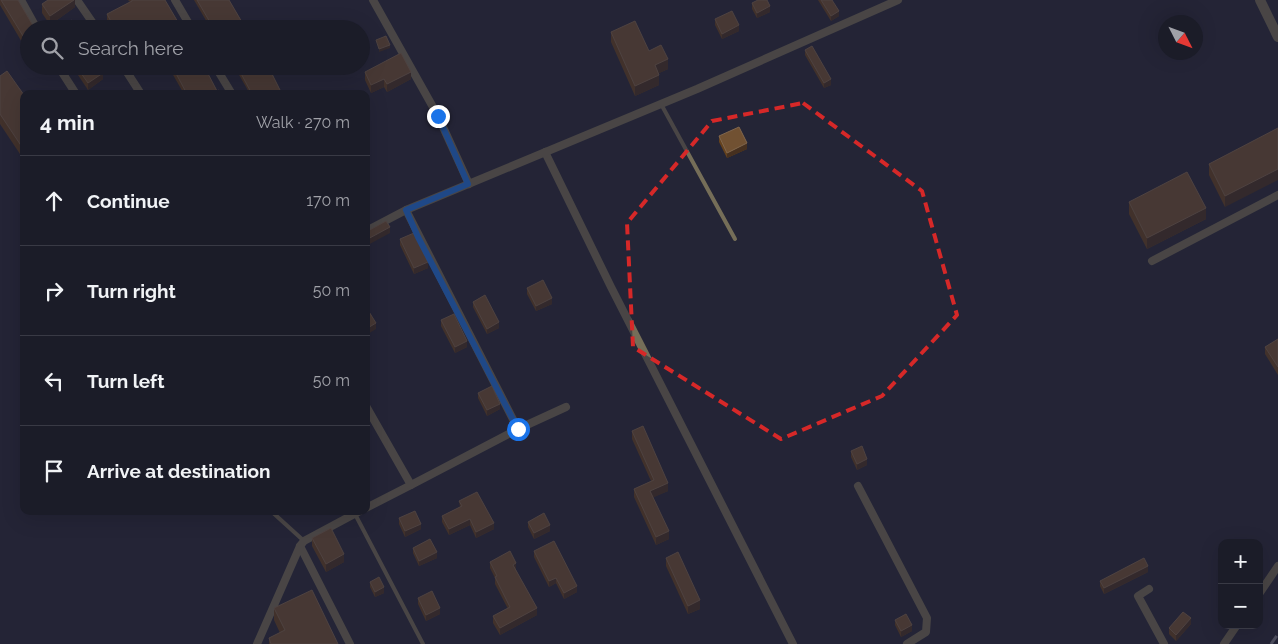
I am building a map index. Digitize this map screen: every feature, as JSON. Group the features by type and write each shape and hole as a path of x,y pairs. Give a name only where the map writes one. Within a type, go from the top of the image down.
{"street":[{"path":"21,0 32,20"},
{"path":"77,0 91,20"},
{"path":"175,0 187,20"},
{"path":"373,0 438,116 468,184"},
{"path":"370,230 406,210 661,104 898,0"},
{"path":"1260,0 1278,37"},
{"path":"64,75 73,90"},
{"path":"129,75 139,90"},
{"path":"220,75 230,90"},
{"path":"545,152 793,644"},
{"path":"1152,261 1278,194"},
{"path":"406,210 418,237 518,429"},
{"path":"370,506 518,429 566,407"},
{"path":"370,413 411,486"},
{"path":"858,486 927,618 926,632 907,644"},
{"path":"258,643 302,544 353,515"},
{"path":"302,544 350,644"},
{"path":"1263,588 1278,566"},
{"path":"1150,589 1138,596 1164,644"},
{"path":"1224,644 1235,629"}],"lane":[{"path":"661,104 735,239"},
{"path":"275,515 302,544"},
{"path":"359,515 423,644"}],"highlighted area":[{"path":"803,103 922,191 957,315 882,396 781,439 633,347 627,223 712,121"}],"building":[{"path":"1,0 18,0 30,20 20,20 20,31"},
{"path":"48,0 74,0 50,16 42,4"},
{"path":"165,0 177,20 110,20 107,14 132,1"},
{"path":"197,0 229,0 241,20 209,20"},
{"path":"758,0 767,0 770,6 757,13 752,3"},
{"path":"821,0 832,0 839,11 831,16"},
{"path":"732,11 739,25 722,34 715,19"},
{"path":"635,21 649,51 661,45 668,59 655,65 659,75 635,86 611,32"},
{"path":"386,36 390,45 379,49 376,40"},
{"path":"812,46 831,79 824,83 805,50"},
{"path":"401,53 411,72 387,84 384,79 371,85 366,75 370,75 370,69"},
{"path":"7,71 20,90 20,144 0,114 0,76"},
{"path":"82,75 100,75 88,83"},
{"path":"177,75 209,75 216,90 185,90"},
{"path":"242,75 272,75 280,90 250,90"},
{"path":"739,127 747,143 727,153 719,136"},
{"path":"1278,128 1278,169 1225,196 1209,164"},
{"path":"1187,172 1206,208 1147,238 1129,202"},
{"path":"386,221 390,227 370,238 370,230"},
{"path":"414,233 428,262 414,268 400,239"},
{"path":"543,280 552,298 536,306 527,288"},
{"path":"485,295 499,322 487,329 473,302"},
{"path":"370,313 376,323 370,327"},
{"path":"454,314 467,341 455,347 441,320"},
{"path":"1278,339 1278,367 1265,347"},
{"path":"492,386 500,404 487,410 478,393"},
{"path":"643,426 668,483 650,491 669,531 656,537 634,489 654,480 632,431"},
{"path":"862,446 867,459 857,464 851,451"},
{"path":"477,492 494,523 476,532 470,519 449,529 442,516 462,506 459,501"},
{"path":"415,511 421,524 405,531 399,518"},
{"path":"544,513 550,525 534,533 528,522"},
{"path":"331,528 344,554 326,564 312,538"},
{"path":"430,539 437,552 419,561 413,548"},
{"path":"554,541 577,586 564,593 556,578 549,581 534,551"},
{"path":"510,551 516,563 513,565 537,608 500,628 493,616 510,607 495,577 497,576 490,562"},
{"path":"678,552 700,600 688,606 666,558"},
{"path":"1144,558 1148,566 1104,588 1100,581"},
{"path":"379,577 384,587 375,592 370,582"},
{"path":"312,590 338,644 271,644 269,638 285,630 274,608"},
{"path":"432,591 440,608 426,615 418,598"},
{"path":"1183,612 1191,618 1176,635 1169,628"},
{"path":"906,614 912,625 901,631 895,620"}],"railway":[{"path":"1271,644 1278,634"}],"route":[{"path":"438,116 468,184 406,210 418,237 518,429"}]}
